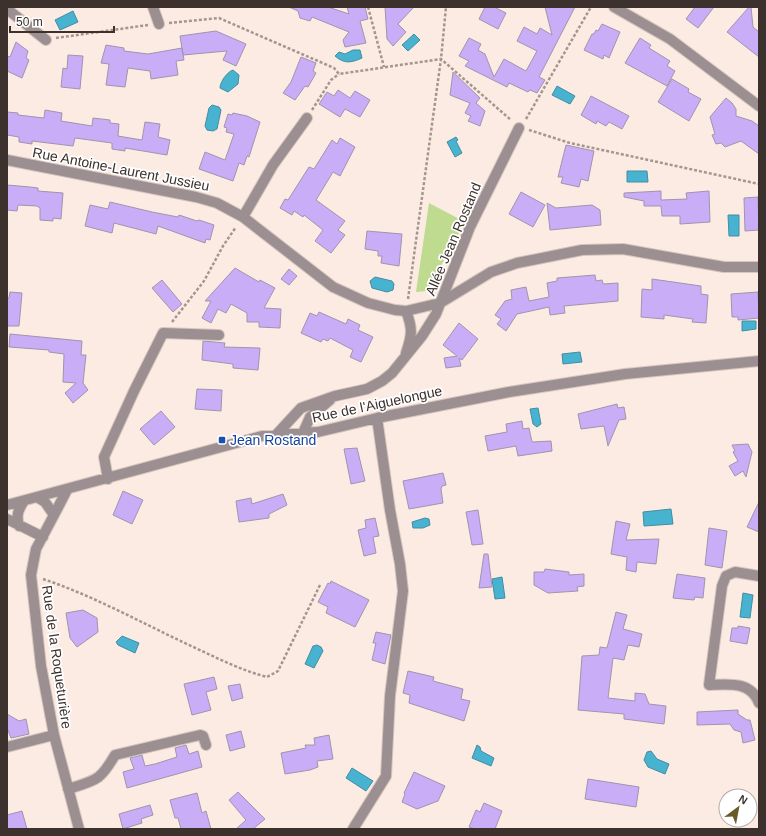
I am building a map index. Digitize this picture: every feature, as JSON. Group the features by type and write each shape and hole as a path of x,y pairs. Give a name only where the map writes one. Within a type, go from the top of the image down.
{"street":[{"path":"153,7 159,24"},
{"path":"614,7 670,39 759,106"},
{"path":"7,9 46,40"},
{"path":"243,217 273,165 307,118"},
{"name":"Allée Jean Rostand","path":"276,435 302,408 335,396 367,389 382,381 392,373 422,336 440,303 470,227 519,128"},
{"name":"Rue Antoine-Laurent Jussieu","path":"7,160 196,197 217,203 243,217 333,287 368,304 394,310 406,311 440,303 491,272 522,262 582,250 623,250 724,267 759,267"},
{"name":"Allée Jean Rostand","path":"405,357 412,334 411,324 406,311"},
{"path":"108,479 104,457 134,391 163,333 219,335"},
{"name":"Rue de l'Aiguelongue","path":"7,505 108,479 262,436 318,432 377,418 509,392 610,376 759,361"},
{"name":"Allée Jean Rostand","path":"303,433 310,417 335,396"},
{"path":"356,825 386,776 390,696 403,591 377,418"},
{"name":"Rue de la Roqueturière","path":"67,490 36,549 31,575 41,666 54,735 79,829"},
{"path":"37,497 45,502 54,515"},
{"path":"19,526 17,517 18,509 24,501"},
{"path":"7,519 43,537"},
{"path":"759,576 735,572 726,576 722,586 709,685 735,683 748,688 759,703"},
{"path":"7,747 54,735"},
{"path":"68,789 96,780 107,768 115,754 200,735 203,736 206,745"}],"path":[{"path":"368,7 384,67"},
{"path":"406,311 441,59 446,7"},
{"path":"519,128 530,116 591,7"},
{"path":"46,40 159,24 219,18 334,68 339,74"},
{"path":"307,118 331,80 339,74 441,59 519,128 570,142 759,184"},
{"path":"163,333 204,281 223,246 243,217"},
{"path":"31,575 66,587 248,672 267,677 278,671 320,585"}],"green space":[{"path":"429,203 465,222 427,291 416,292"}],"water":[{"path":"73,11 78,22 60,30 55,20"},
{"path":"414,34 420,40 408,51 402,45"},
{"path":"353,50 360,50 362,58 348,62 335,56 339,52 345,54"},
{"path":"233,70 239,75 238,84 228,92 220,88 220,86 226,75"},
{"path":"557,86 575,96 570,104 552,95"},
{"path":"212,105 219,107 221,110 217,129 213,131 207,130 205,126 209,108"},
{"path":"456,137 458,140 456,141 462,153 455,157 447,142"},
{"path":"627,171 647,171 648,182 627,182"},
{"path":"728,215 739,215 739,236 729,236"},
{"path":"375,277 392,281 394,284 393,290 387,292 372,288 370,281"},
{"path":"742,321 756,321 756,329 742,331"},
{"path":"580,352 582,362 563,364 562,354"},
{"path":"538,408 541,424 537,427 533,424 530,409"},
{"path":"671,509 673,524 644,526 643,512"},
{"path":"425,518 429,519 430,525 423,528 413,528 412,522"},
{"path":"502,577 505,598 495,599 492,579"},
{"path":"743,593 753,595 750,618 740,617"},
{"path":"122,636 139,643 135,653 118,645 116,642"},
{"path":"317,645 321,647 323,651 314,668 305,664 313,646"},
{"path":"477,745 480,747 481,751 494,758 491,766 472,758"},
{"path":"651,751 657,759 669,764 665,774 648,767 644,760 647,752"},
{"path":"352,768 373,781 366,791 346,778"}],"building":[{"path":"289,7 328,7 349,14 347,7 365,7 368,19 360,21 366,43 345,47 343,40 349,32 312,17 310,21 300,18 298,11"},
{"path":"385,7 414,7 398,24 406,32 393,46 387,39"},
{"path":"485,7 494,7 506,13 498,29 479,19"},
{"path":"545,7 575,7 539,77 545,80 537,93 530,90 528,92 509,83 507,87 465,66 469,61 459,56 469,38 481,44 478,50 485,54 494,77 504,59 526,71 537,51 517,41 524,27 537,34 540,28 552,35"},
{"path":"695,7 714,7 698,28 686,19"},
{"path":"749,7 751,7 753,27 759,32 759,57 727,32"},
{"path":"602,24 620,32 609,58 604,55 603,59 584,50 592,34 594,34 596,30 598,31"},
{"path":"216,31 246,44 236,66 223,60 227,51 183,55 180,36"},
{"path":"640,38 651,45 649,48 670,61 667,66 675,71 667,86 625,63"},
{"path":"16,42 28,51 26,58 29,60 22,78 7,71 7,56 10,57"},
{"path":"106,45 124,48 124,51 148,54 182,48 184,60 176,61 178,75 151,79 150,71 128,68 125,87 106,85 109,64 101,63"},
{"path":"68,55 83,56 80,89 61,87 63,68 67,69"},
{"path":"301,57 316,63 313,71 316,73 308,87 305,86 295,100 283,93 291,82"},
{"path":"453,72 480,98 476,103 485,111 480,126 468,121 471,116 465,113 470,103 450,95"},
{"path":"672,79 689,89 688,92 701,99 689,121 658,102"},
{"path":"338,90 350,98 355,91 370,100 360,117 345,109 340,117 319,104 327,92 334,96"},
{"path":"591,96 629,116 622,129 609,122 606,126 597,121 596,124 581,115"},
{"path":"726,98 736,109 736,116 752,121 759,126 759,154 741,141 725,147 721,143 716,144 712,135 715,134 710,117"},
{"path":"45,110 62,113 61,121 92,126 93,118 110,120 110,123 119,124 118,136 142,140 145,122 160,124 158,137 170,140 167,155 125,148 125,151 112,149 112,143 75,138 73,146 32,141 32,144 19,142 19,137 7,135 7,112 18,113 18,115 44,118"},
{"path":"233,113 247,116 260,122 249,157 247,156 244,165 239,163 233,181 199,169 205,152 225,160 234,134 226,132 227,128 224,127 228,114 232,115"},
{"path":"340,138 355,147 340,176 333,172 316,200 345,221 338,230 345,235 331,253 315,241 323,230 304,215 303,217 294,211 292,215 280,208 285,199 288,200 309,167 314,169 332,140 337,144"},
{"path":"566,145 594,151 588,181 581,179 579,187 561,183 563,177 558,177"},
{"path":"7,185 38,188 38,191 63,193 61,219 53,218 53,221 40,220 40,208 37,206 18,205 17,211 7,210"},
{"path":"661,191 661,200 687,199 686,193 709,191 710,222 680,224 680,216 662,216 661,206 644,206 644,201 624,197 624,193"},
{"path":"521,192 545,205 533,227 509,214"},
{"path":"758,197 759,230 745,231 744,198"},
{"path":"110,202 178,217 179,215 214,225 210,240 206,239 205,243 158,226 156,234 114,223 112,233 85,226 90,205 108,209"},
{"path":"547,203 556,208 592,205 600,210 601,225 550,230"},
{"path":"367,231 402,234 399,266 381,263 382,256 378,256 378,251 365,249"},
{"path":"235,268 259,282 260,280 275,288 264,308 281,309 280,328 259,327 259,322 247,322 247,313 231,304 226,313 218,309 211,323 202,318 211,301 205,301"},
{"path":"289,269 297,276 289,285 281,279"},
{"path":"595,275 596,281 602,280 603,284 618,283 618,301 564,306 565,313 550,315 549,307 517,314 506,331 497,324 501,319 495,315 505,301 512,299 511,290 526,287 529,301 549,297 547,283 557,281 557,278"},
{"path":"652,279 701,286 701,294 708,295 706,323 692,322 693,319 664,315 664,319 641,317 642,289 652,290"},
{"path":"162,280 182,304 173,312 152,288"},
{"path":"10,292 22,293 19,326 7,326 7,298 9,298"},
{"path":"758,292 759,318 738,320 738,317 732,317 731,294"},
{"path":"319,312 346,324 348,319 360,325 358,330 373,337 361,362 350,357 353,350 330,338 328,341 323,339 321,342 301,333 310,313 317,316"},
{"path":"459,323 478,339 462,360 459,358 461,366 446,368 444,358 457,356 443,345"},
{"path":"10,334 82,341 81,355 86,355 83,383 88,390 73,403 65,393 76,383 63,382 64,354 49,352 49,350 9,347"},
{"path":"203,341 225,343 224,347 260,348 258,370 233,368 233,364 202,360"},
{"path":"197,389 222,390 221,411 195,409"},
{"path":"617,404 618,408 624,407 626,419 619,420 608,446 604,426 581,429 578,414"},
{"path":"161,411 175,427 154,445 140,429"},
{"path":"522,421 523,429 529,428 532,442 551,441 552,451 518,456 516,446 488,451 485,436 507,432 506,424"},
{"path":"748,444 752,452 746,477 743,471 735,476 729,466 738,461 733,452 735,451 732,445"},
{"path":"357,448 365,481 351,484 344,449"},
{"path":"443,473 446,485 442,486 441,489 443,503 409,509 403,481"},
{"path":"123,491 143,500 132,524 113,515"},
{"path":"283,494 287,505 269,514 269,518 239,522 236,501 251,498 252,504"},
{"path":"759,502 759,532 747,527"},
{"path":"478,510 483,544 472,545 466,512"},
{"path":"375,518 379,536 373,537 376,553 364,556 358,530 366,528 365,520"},
{"path":"616,521 630,524 626,540 659,539 656,564 637,562 636,572 626,570 627,557 611,554"},
{"path":"709,528 727,531 722,568 705,565"},
{"path":"484,554 488,554 492,587 479,588"},
{"path":"545,569 569,572 569,575 584,574 584,586 577,587 578,591 548,593 534,585 534,572 544,572"},
{"path":"677,574 705,578 703,598 695,597 694,600 673,598"},
{"path":"331,581 369,600 355,627 326,613 328,607 318,602 328,583 330,584"},
{"path":"83,610 97,618 98,632 77,647 70,638 66,613"},
{"path":"616,612 627,615 623,629 642,634 639,647 628,645 624,660 613,658 608,698 635,701 635,693 645,694 649,704 666,706 664,724 624,719 624,714 578,710 582,656 599,655 600,647 607,648"},
{"path":"738,626 750,628 747,644 730,641 732,628 738,628"},
{"path":"376,632 391,635 385,664 372,660 376,643 373,643"},
{"path":"408,671 434,677 433,681 463,689 461,699 470,701 464,721 409,703 410,695 403,693"},
{"path":"214,677 217,689 206,692 211,710 192,715 184,684"},
{"path":"240,684 243,698 232,701 228,686"},
{"path":"738,710 738,714 747,720 750,720 755,740 743,743 741,732 734,730 730,724 697,725 697,712"},
{"path":"7,714 19,721 26,719 29,734 11,738 7,728"},
{"path":"241,731 245,747 230,751 226,735"},
{"path":"329,735 333,759 317,761 318,767 310,770 285,774 281,753 306,748 305,745 315,745 314,738"},
{"path":"186,745 189,754 198,751 202,767 127,788 123,772 134,769 130,758 142,755 145,766 155,764 177,757 175,748"},
{"path":"414,772 445,786 438,801 417,809 402,802 404,793"},
{"path":"588,779 639,787 636,807 585,799"},
{"path":"238,792 265,819 253,829 236,829 246,820 229,800"},
{"path":"197,793 202,813 206,811 211,829 181,829 178,818 175,818 170,800"},
{"path":"484,803 502,811 495,829 475,829 469,827 476,810 480,812"},
{"path":"150,805 153,815 141,819 142,823 123,829 119,814"},
{"path":"22,811 27,829 7,829 7,815"}],"place":[{"name":"Jean Rostand","path":"222,440"}]}
